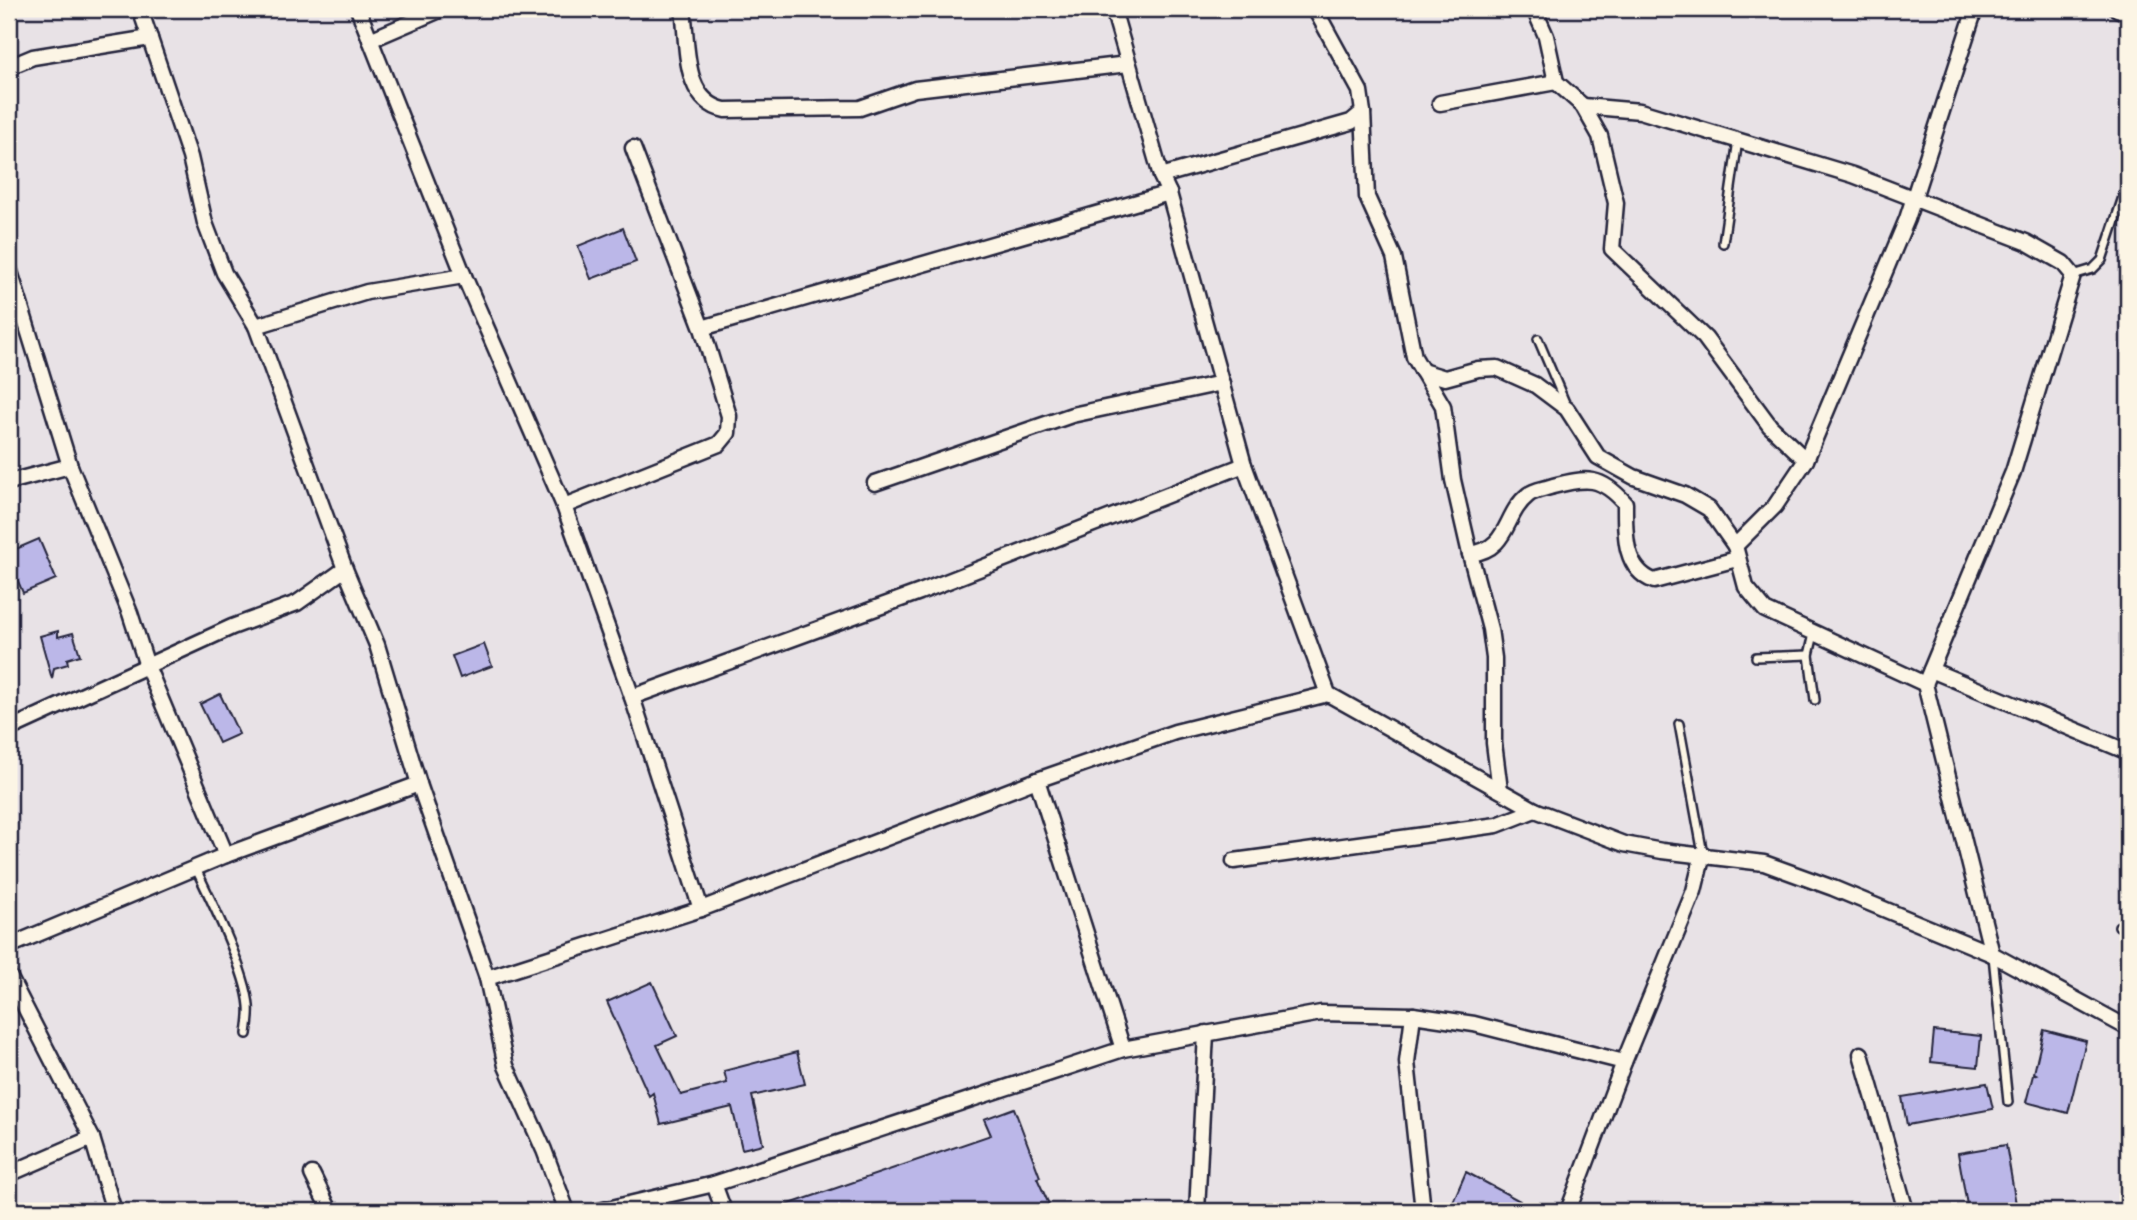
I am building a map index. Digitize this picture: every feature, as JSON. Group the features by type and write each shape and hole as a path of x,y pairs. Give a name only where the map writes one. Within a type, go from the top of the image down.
{"street":[{"path":"140,9 190,157 205,223 224,273 256,326 345,569 377,645 419,784 487,978 506,1066 544,1150 567,1211"},
{"path":"358,9 464,276 564,506 632,697 701,909"},
{"path":"370,40 442,9"},
{"path":"683,9 692,80 698,94 712,107 725,110 860,108 915,89 1128,64"},
{"path":"1113,9 1161,176 1169,193 1244,465 1328,694 1535,810 1624,844 1764,863 1992,954 2128,1028"},
{"path":"1315,9 1360,91 1370,210 1394,257 1414,357 1443,406 1453,480 1490,629 1494,657 1494,743 1500,790"},
{"path":"1534,9 1546,36 1556,82 1583,106 1600,136 1616,203 1612,249 1705,338 1770,426 1806,460"},
{"path":"1470,554 1486,552 1493,545 1506,531 1517,507 1529,493 1583,478 1610,486 1625,503 1625,528 1632,564 1641,576 1654,581 1736,552 1774,506 1806,460 1913,198 1975,9"},
{"path":"2117,9 2128,13"},
{"path":"9,67 33,57 150,38"},
{"path":"1440,103 1556,82"},
{"path":"1583,106 1640,111 1739,138 1853,175 2026,242 2063,263 2073,275 2013,472 1928,677 1992,954"},
{"path":"1161,176 1351,122 1363,112"},
{"path":"564,506 719,444 728,433 729,416 702,328 633,148"},
{"path":"702,328 1169,193"},
{"path":"9,268 70,466 130,613 146,666 226,855"},
{"path":"256,326 367,292 464,276"},
{"path":"1422,371 1445,378 1478,369 1497,368 1535,385 1567,409 1598,457 1634,477 1685,495 1709,509 1736,552 1746,587 1765,610 1814,633 2128,752"},
{"path":"875,483 1072,415 1222,383"},
{"path":"632,697 920,592 1244,465"},
{"path":"9,482 70,466"},
{"path":"9,729 232,627 297,603 345,569"},
{"path":"487,978 701,909 1037,780 1175,732 1328,694"},
{"path":"1037,780 1123,1049"},
{"path":"9,946 226,855 419,784"},
{"path":"1234,861 1497,825 1535,810"},
{"path":"1568,1211 1624,1062 1695,891 1703,854"},
{"path":"9,976 92,1138 114,1211"},
{"path":"599,1211 714,1184 1123,1049 1321,1013 1413,1015 1474,1024 1624,1062"},
{"path":"1413,1015 1407,1062 1423,1211"},
{"path":"1197,1211 1206,1033"},
{"path":"1861,1054 1906,1211"},
{"path":"9,1174 92,1138"},
{"path":"312,1174 330,1211"},
{"path":"714,1184 724,1211"}],"lane":[{"path":"1723,243 1739,138"},
{"path":"2073,275 2093,269 2102,260 2128,182"},
{"path":"1538,339 1567,409"},
{"path":"1814,633 1809,655 1815,701"},
{"path":"1756,657 1809,655"},
{"path":"1679,724 1703,854"},
{"path":"195,869 218,915 242,978 249,1006 247,1034"},
{"path":"2119,926 2128,930"},
{"path":"1992,954 2008,1102"},
{"path":"2128,1028 2128,1117"}],"building":[{"path":"623,228 636,262 591,279 578,246"},
{"path":"39,539 56,579 23,593 9,560 9,552"},
{"path":"58,631 58,637 73,633 80,655 67,659 68,664 54,668 52,679 40,636"},
{"path":"484,644 492,666 460,678 452,656"},
{"path":"220,694 239,734 219,743 200,704"},
{"path":"652,982 677,1036 657,1045 681,1095 727,1083 724,1071 797,1052 805,1084 752,1096 763,1144 742,1149 732,1107 661,1124 653,1093 649,1096 607,1002"},
{"path":"2044,1030 2086,1041 2068,1113 2026,1102 2033,1075 2036,1074 2034,1073"},
{"path":"1934,1031 1981,1036 1978,1067 1931,1062"},
{"path":"1987,1083 1993,1109 1907,1125 1902,1097"},
{"path":"1014,1108 1040,1177 1037,1178 1052,1211 778,1211 778,1208 991,1135 984,1119"},
{"path":"2006,1145 2017,1210 1968,1211 1958,1153"},
{"path":"1466,1172 1520,1201 1516,1211 1449,1211"}]}
